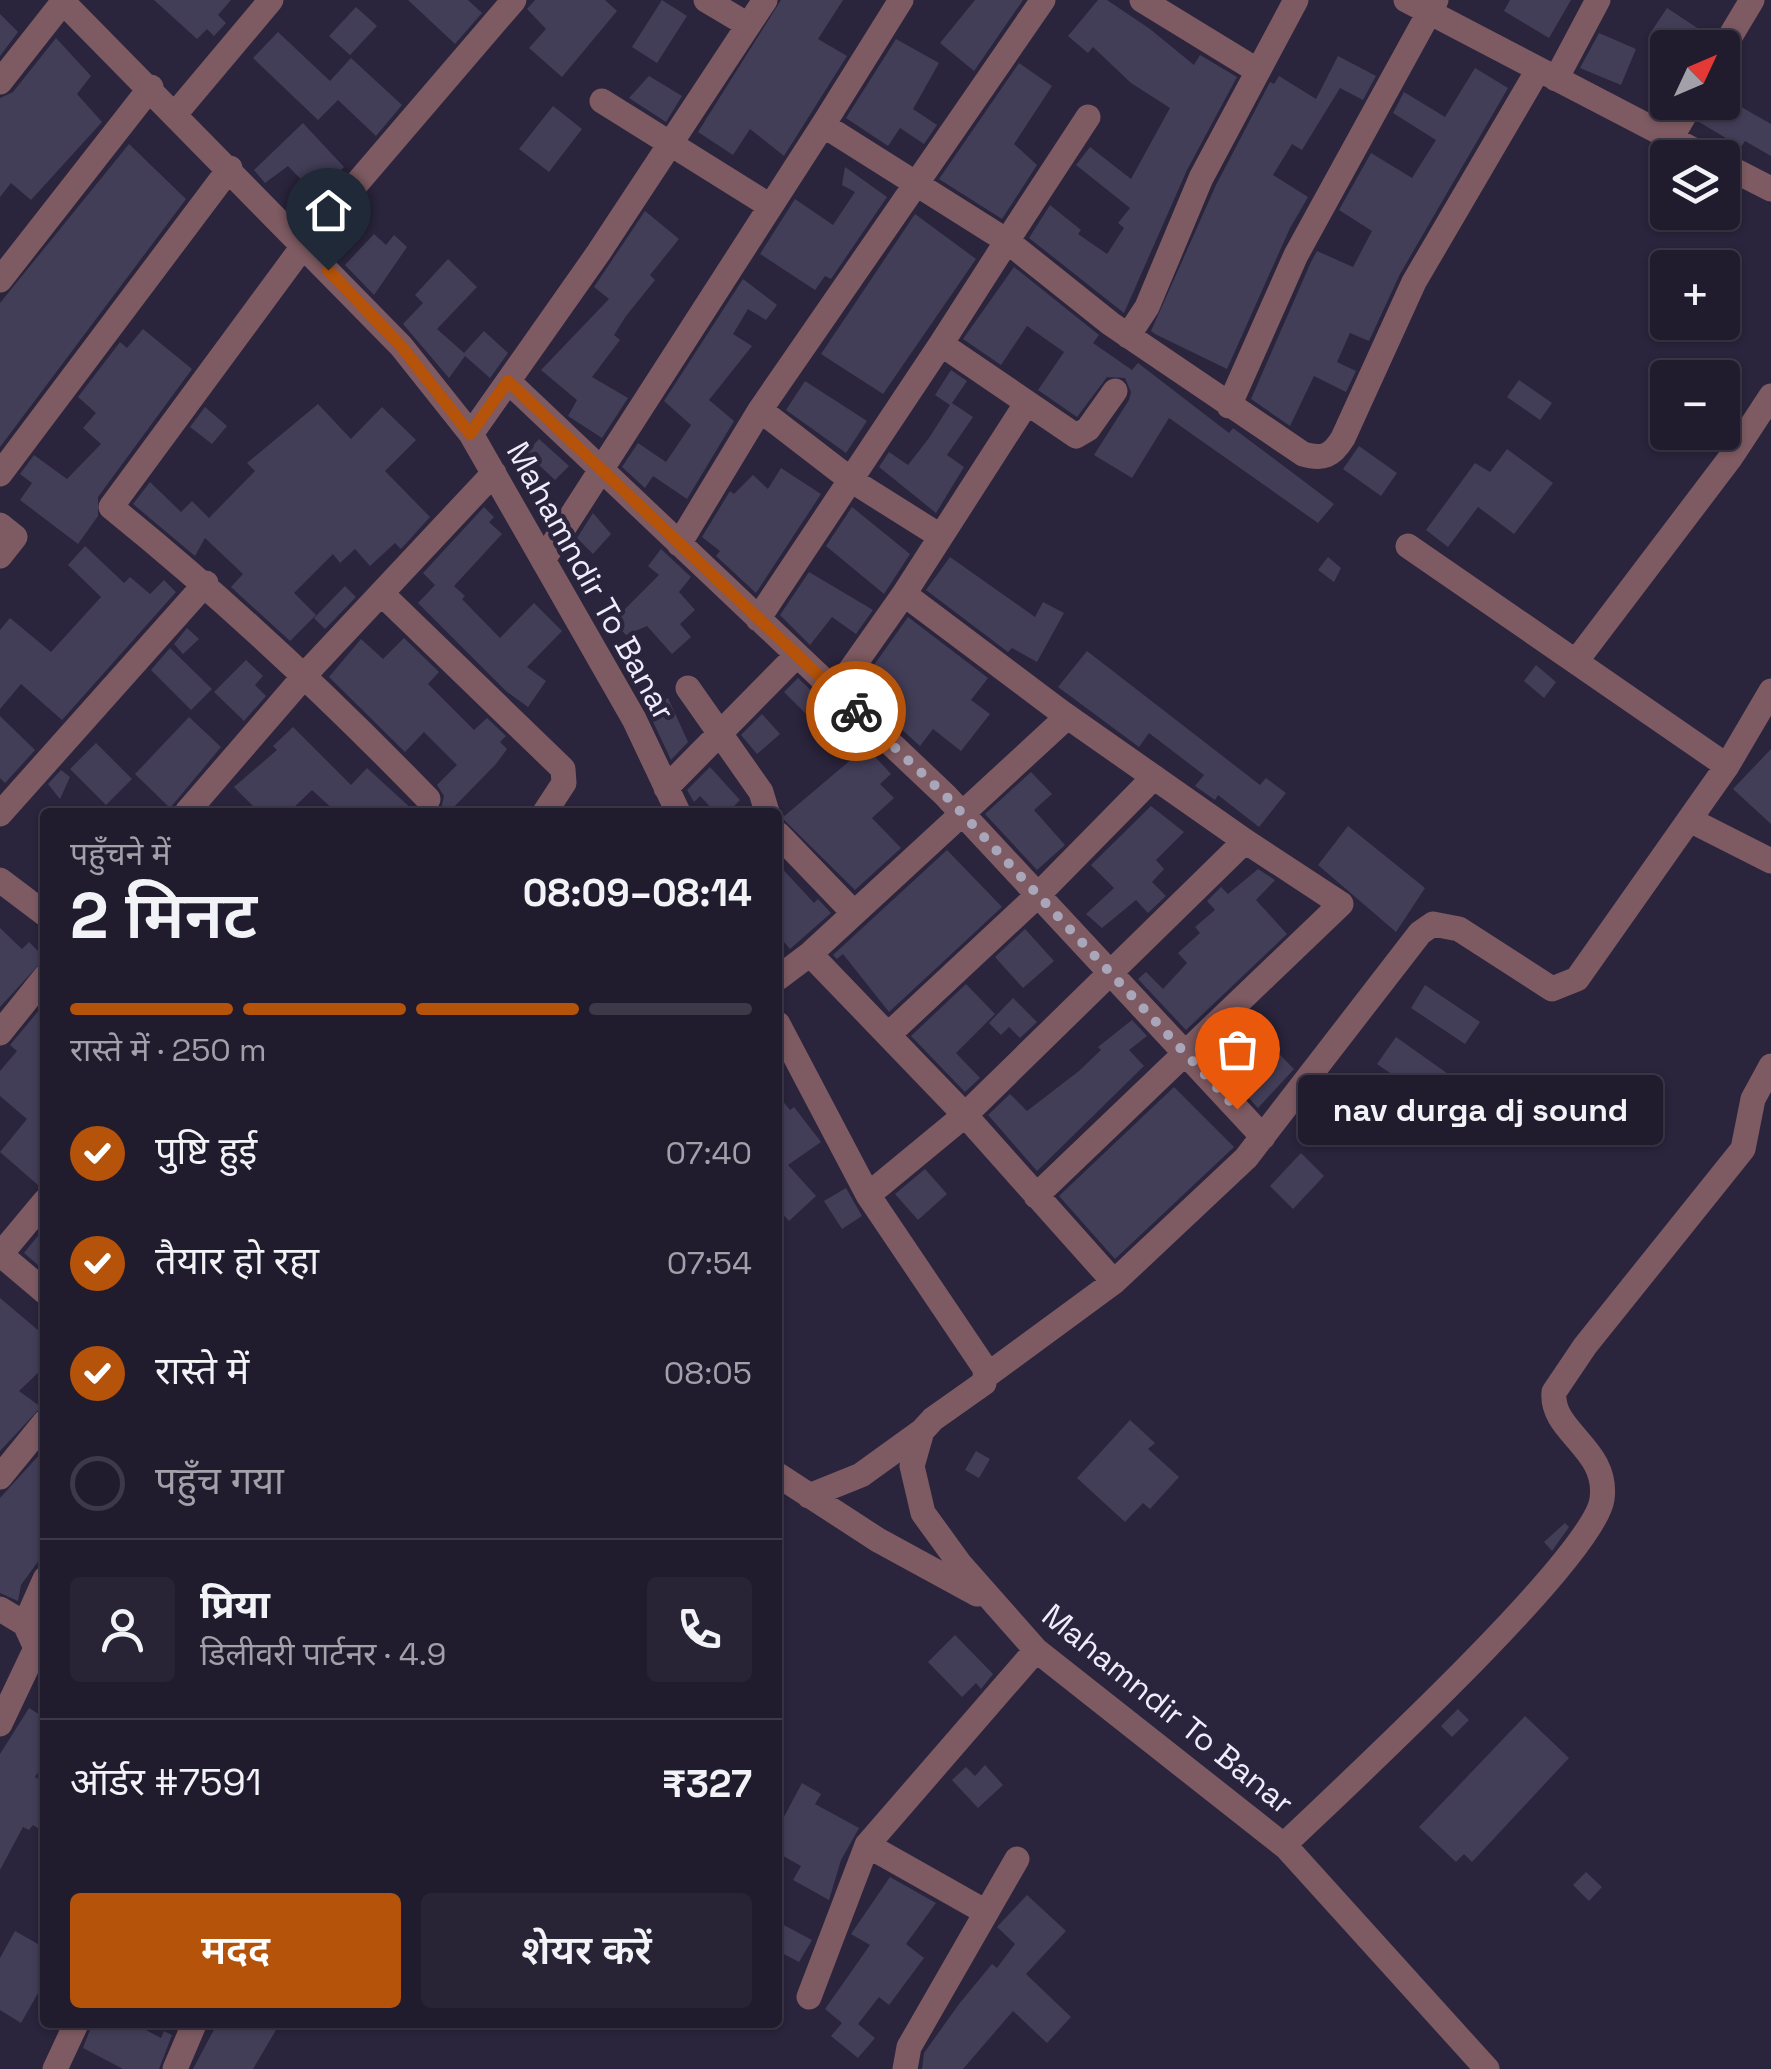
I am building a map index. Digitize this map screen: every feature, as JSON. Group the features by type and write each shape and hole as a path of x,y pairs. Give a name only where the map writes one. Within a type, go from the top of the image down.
{"street":[{"path":"176,112 271,0"},
{"path":"428,799 306,673 206,583 111,507 304,245 514,0"},
{"path":"706,0 748,26"},
{"path":"470,434 765,0"},
{"path":"679,544 760,410 919,186 1043,0"},
{"path":"1142,0 1258,71"},
{"path":"1128,336 1148,307 1201,178 1296,0"},
{"path":"823,125 1006,242 1128,336 1229,406 1302,454 1317,458 1338,447 1414,282 1598,0"},
{"path":"1734,30 1752,0"},
{"path":"0,82 62,1"},
{"name":"Mahamndir To Banar","path":"62,1 176,112 401,346 470,434 634,719 676,808"},
{"path":"543,560 823,125 893,3"},
{"path":"1229,406 1296,255 1423,4 1547,75 1675,140"},
{"path":"0,280 151,87"},
{"path":"602,100 770,206"},
{"path":"758,620 1088,117"},
{"path":"1671,138 1682,120"},
{"path":"0,474 230,168"},
{"path":"1740,173 1771,189"},
{"path":"941,344 1076,436 1088,429 1116,391"},
{"path":"508,381 963,814 1263,1137"},
{"path":"1576,660 1731,457 1771,396"},
{"path":"835,692 904,594 1026,404"},
{"path":"760,410 851,480 940,536"},
{"path":"189,808 306,673 494,473"},
{"path":"0,525 15,537 0,556"},
{"path":"1408,546 1727,766"},
{"path":"0,814 206,583"},
{"path":"382,594 562,769 564,783 548,808"},
{"path":"904,594 1068,717 1341,904 1036,1196"},
{"path":"666,788 797,655"},
{"path":"688,688 761,792 766,808"},
{"path":"809,1496 861,1475 1114,1282 1263,1137 1420,933 1432,924 1446,924 1552,989 1570,986 1727,766 1771,691"},
{"path":"782,975 810,954 1068,717"},
{"path":"888,1035 1038,895 1154,777"},
{"path":"1690,820 1771,861"},
{"path":"782,838 854,913"},
{"path":"868,1195 965,1115 1113,975 1245,841"},
{"path":"0,880 40,910"},
{"path":"810,954 965,1115 1114,1282"},
{"path":"0,1032 40,983"},
{"path":"782,1032 868,1195 983,1362 986,1376"},
{"path":"1284,1845 1502,1631 1578,1544 1598,1513 1602,1484 1596,1459 1556,1412 1554,1392 1585,1346 1742,1149 1754,1099 1771,1066"},
{"path":"40,1207 0,1254 40,1288"},
{"path":"0,1477 40,1428"},
{"name":"Mahamndir To Banar","path":"922,1431 912,1466 923,1513 994,1603 1036,1650 1284,1845 1487,2069"},
{"path":"782,1478 994,1603"},
{"path":"25,1624 40,1590"},
{"path":"0,1609 25,1624 36,1648 0,1724"},
{"path":"809,1996 867,1845 1036,1650"},
{"path":"867,1845 984,1911"},
{"path":"905,2069 909,2047 1017,1859"},
{"path":"55,2069 74,2028"},
{"path":"175,2069 193,2028"}],"building":[{"path":"154,0 231,0 218,15 226,23 214,36 207,29 197,39"},
{"path":"408,0 468,0 482,13 455,44"},
{"path":"535,0 605,0 617,11 562,77 529,48 546,29 527,9"},
{"path":"662,0 687,16 657,63 632,47"},
{"path":"781,0 843,0 818,39 847,56 784,156 750,129 733,155 698,132"},
{"path":"975,0 1023,0 974,71 940,43"},
{"path":"1098,0 1107,0 1150,29 1194,65 1200,55 1237,77 1187,170 1124,313 1029,238 1050,205 1081,230 1078,234 1107,254 1124,228 1118,223 1130,208 1076,165 1090,147 1131,179 1170,108 1131,83 1093,47 1088,53 1068,36"},
{"path":"1510,0 1571,0 1549,38 1504,11"},
{"path":"356,7 377,26 350,55 329,36"},
{"path":"1667,8 1700,30 1652,30"},
{"path":"0,14 18,32 0,56"},
{"path":"278,32 330,81 351,58 402,105 376,136 338,100 318,120 253,58"},
{"path":"1599,33 1636,49 1621,85 1580,68"},
{"path":"56,38 91,76 77,94 102,122 31,200 11,183 0,197 0,98 13,92"},
{"path":"896,39 939,63 913,109 937,125 924,144 900,128 888,146 846,118"},
{"path":"1338,56 1376,76 1363,100 1340,88 1302,150 1292,144 1273,175 1308,197 1290,228 1227,369 1155,334 1151,331 1216,185 1270,82 1274,84 1279,76 1316,99"},
{"path":"1019,63 1052,86 1014,144 1037,165 1002,219 939,179"},
{"path":"1475,68 1508,88 1400,274 1369,341 1350,333 1337,362 1356,371 1346,392 1314,376 1290,426 1251,399 1311,262 1317,251 1353,267 1372,231 1339,210 1371,153 1412,178 1436,140 1393,113 1404,92 1445,117"},
{"path":"649,76 682,96 666,122 629,98"},
{"path":"553,106 582,129 549,172 519,149"},
{"path":"1740,106 1771,124 1771,156 1745,141 1741,147 1740,140 1729,140 1699,122 1740,120"},
{"path":"303,123 344,167 326,184 331,188 321,200 288,166 265,183 254,170"},
{"path":"129,144 186,199 0,447 0,303"},
{"path":"845,167 887,197 831,279 825,276 815,290 760,254 795,199 833,225 855,192 842,185"},
{"path":"645,211 679,239 650,275 655,280 626,316 614,335 620,340 592,377 628,398 602,438 568,416 577,400 541,370 609,299 594,287"},
{"path":"915,214 976,259 883,394 821,354"},
{"path":"374,234 386,245 394,235 407,247 374,295 345,265"},
{"path":"448,259 477,287 437,329 464,353 484,331 508,353 490,378 465,356 449,378 403,324 423,303 415,295"},
{"path":"1014,267 1099,335 1093,343 1132,370 1138,363 1229,433 1233,428 1334,504 1318,523 1169,418 1132,478 1094,455 1129,400 1131,392 1125,378 1107,377 1077,417 1038,390 1064,352 1027,326 1001,365 963,339"},
{"path":"743,279 777,305 766,320 748,309 733,334 752,346 709,400 734,421 687,499 653,476 645,488 622,467 638,443 666,462 691,425 664,401"},
{"path":"143,329 192,369 98,497 98,516 78,544 20,500 32,483 20,474 34,455 67,479 101,444 83,428 96,413 78,397 120,342 127,348"},
{"path":"951,370 967,381 952,403 973,417 947,455 964,467 936,513 879,467 889,452 908,465 929,438 950,405 935,395"},
{"path":"1519,380 1552,403 1540,420 1507,397"},
{"path":"805,381 867,421 846,453 786,410"},
{"path":"318,404 351,439 382,407 416,440 385,471 430,517 401,549 395,543 370,566 355,549 340,563 333,554 294,593 316,615 290,641 231,587 243,574 205,538 195,556 133,504 150,482 181,512 192,501 209,518 255,471 247,463"},
{"path":"205,407 227,426 212,444 190,427"},
{"path":"539,439 569,466 555,480 526,453"},
{"path":"1359,446 1397,473 1381,496 1343,469"},
{"path":"1507,449 1553,483 1514,534 1478,507 1448,547 1426,530 1475,463 1490,472"},
{"path":"781,468 821,494 756,593 716,556 720,551 702,537 730,491 734,494 753,475 768,489"},
{"path":"484,507 494,517 489,522 502,534 454,586 465,596 462,599 500,638 534,603 562,631 527,667 546,681 528,707 506,691 418,603 435,585 423,573"},
{"path":"852,507 910,554 884,594 826,546"},
{"path":"593,513 611,534 593,554 577,538"},
{"path":"85,546 124,583 130,577 150,594 164,580 176,592 62,720 21,684 0,709 0,630 10,618 51,652 101,597 68,565"},
{"path":"661,549 691,577 679,592 695,610 680,624 691,637 672,654 647,626 626,635 613,621 659,575 648,566"},
{"path":"950,557 1035,617 1043,602 1064,613 1037,662 1012,648 1008,652 926,590"},
{"path":"1328,557 1341,568 1334,582 1318,570"},
{"path":"809,572 873,610 856,634 832,617 810,645 780,615"},
{"path":"345,586 356,597 325,629 314,618"},
{"path":"908,617 988,678 971,700 990,714 961,751 933,729 920,746 857,689"},
{"path":"187,628 199,639 183,654 174,644"},
{"path":"404,638 439,672 428,684 474,730 487,718 506,736 500,742 507,749 496,764 453,808 441,808 444,796 437,785 457,765 424,732 405,752 329,677 361,639 383,659"},
{"path":"170,648 212,689 191,710 151,670"},
{"path":"1087,651 1260,785 1266,778 1286,793 1259,827 1218,795 1215,800 1195,786 1204,775 1149,733 1139,747 1058,687"},
{"path":"246,660 263,676 255,685 266,696 244,721 214,692"},
{"path":"1536,665 1556,682 1544,698 1524,681"},
{"path":"798,678 822,701 807,715 784,692"},
{"path":"668,698 688,742 671,760 647,709"},
{"path":"762,714 780,734 757,754 741,735"},
{"path":"0,716 35,750 5,783 0,778"},
{"path":"189,717 221,747 170,808 135,774"},
{"path":"293,727 351,785 367,768 411,808 332,808 312,790 293,808 255,808 234,787 277,750 273,746"},
{"path":"96,743 132,779 106,805 70,769"},
{"path":"866,747 891,774 880,784 894,798 872,818 901,848 855,890 782,818"},
{"path":"1771,749 1771,824 1733,789"},
{"path":"710,767 740,800 732,808 711,808 700,796 694,802 687,790"},
{"path":"61,770 70,777 60,799 48,784"},
{"path":"1031,772 1052,794 1034,810 1065,845 1037,870 985,814"},
{"path":"1151,806 1184,832 1156,860 1164,869 1152,882 1166,896 1148,913 1136,900 1102,928 1086,914 1114,888 1091,865"},
{"path":"1348,826 1425,888 1396,932 1318,865"},
{"path":"947,850 1002,907 889,1012 843,954 837,959 833,955"},
{"path":"782,868 814,903 818,899 831,913 790,949 782,940"},
{"path":"1258,869 1275,880 1256,900 1287,934 1186,1030 1138,979 1146,972 1163,989 1187,963 1178,953 1200,933 1195,927 1215,910 1207,901 1221,887 1228,894"},
{"path":"0,928 22,949 29,942 40,953 40,963 0,1007"},
{"path":"1025,929 1054,961 1023,988 995,957"},
{"path":"966,984 995,1014 956,1053 980,1078 965,1092 911,1036"},
{"path":"1425,985 1480,1022 1465,1044 1411,1008"},
{"path":"1013,998 1037,1022 1020,1038 1009,1027 1001,1035 989,1023"},
{"path":"40,1009 40,1186 0,1152 27,1119 0,1096 0,1071 17,1051 10,1045"},
{"path":"1244,1019 1294,1069 1258,1108 1208,1054"},
{"path":"1132,1020 1147,1036 1129,1050 1144,1066 1037,1171 988,1115 1010,1094 1027,1111 1079,1071 1101,1050 1098,1047"},
{"path":"1396,1037 1451,1076 1433,1103 1377,1064"},
{"path":"1174,1087 1234,1147 1115,1259 1059,1196"},
{"path":"782,1100 790,1110 794,1107 821,1142 788,1165 816,1196 789,1221 782,1213"},
{"path":"1301,1153 1324,1176 1293,1209 1270,1186"},
{"path":"925,1169 947,1194 918,1220 895,1194"},
{"path":"846,1188 862,1216 842,1229 824,1201"},
{"path":"40,1233 40,1267 24,1253"},
{"path":"0,1298 40,1332 40,1371 19,1391 40,1408 0,1451"},
{"path":"1130,1420 1155,1443 1148,1449 1179,1477 1150,1509 1143,1503 1125,1522 1077,1478"},
{"path":"976,1451 990,1459 979,1478 965,1470"},
{"path":"40,1454 40,1559 21,1585 18,1601 0,1593 0,1498"},
{"path":"1565,1523 1569,1527 1552,1551 1544,1542"},
{"path":"955,1635 993,1674 981,1689 976,1683 962,1697 928,1662"},
{"path":"29,1708 40,1715 40,1769 35,1777 40,1780 40,1830 33,1825 29,1830 23,1827 0,1870 0,1754"},
{"path":"1458,1709 1469,1720 1452,1737 1441,1726"},
{"path":"1525,1716 1569,1758 1472,1862 1464,1854 1456,1862 1419,1827"},
{"path":"985,1765 1003,1785 978,1808 952,1780 966,1767 975,1776"},
{"path":"802,1783 821,1794 815,1804 859,1828 841,1860 829,1900 793,1880 801,1866 782,1855 782,1820"},
{"path":"1586,1872 1602,1887 1589,1901 1573,1885"},
{"path":"890,1877 936,1903 906,1944 924,1958 889,2005 879,1997 858,2024 875,2038 858,2058 831,2036 842,2023 825,2009 870,1945 851,1934"},
{"path":"1027,1895 1066,1931 1026,1974 1071,2017 1047,2043 1013,2011 963,2069 922,2069 924,2053 959,2004 992,1964 997,1968 1015,1944 997,1927"},
{"path":"782,1924 812,1940 799,1962 782,1953"},
{"path":"15,1931 40,1945 40,1990 21,2023 0,2010 0,1958"},
{"path":"91,2028 142,2028 161,2038 164,2031 172,2035 159,2069 123,2069 83,2048"},
{"path":"215,2028 276,2030 253,2069 193,2069"}],"way so far":[{"path":"856,711 945,795 1237,1109"}],"place":[{"name":"nav durga dj sound","path":"1237,1109"}],"route":[{"path":"328,270 401,346 470,434 508,381 856,711"}]}
